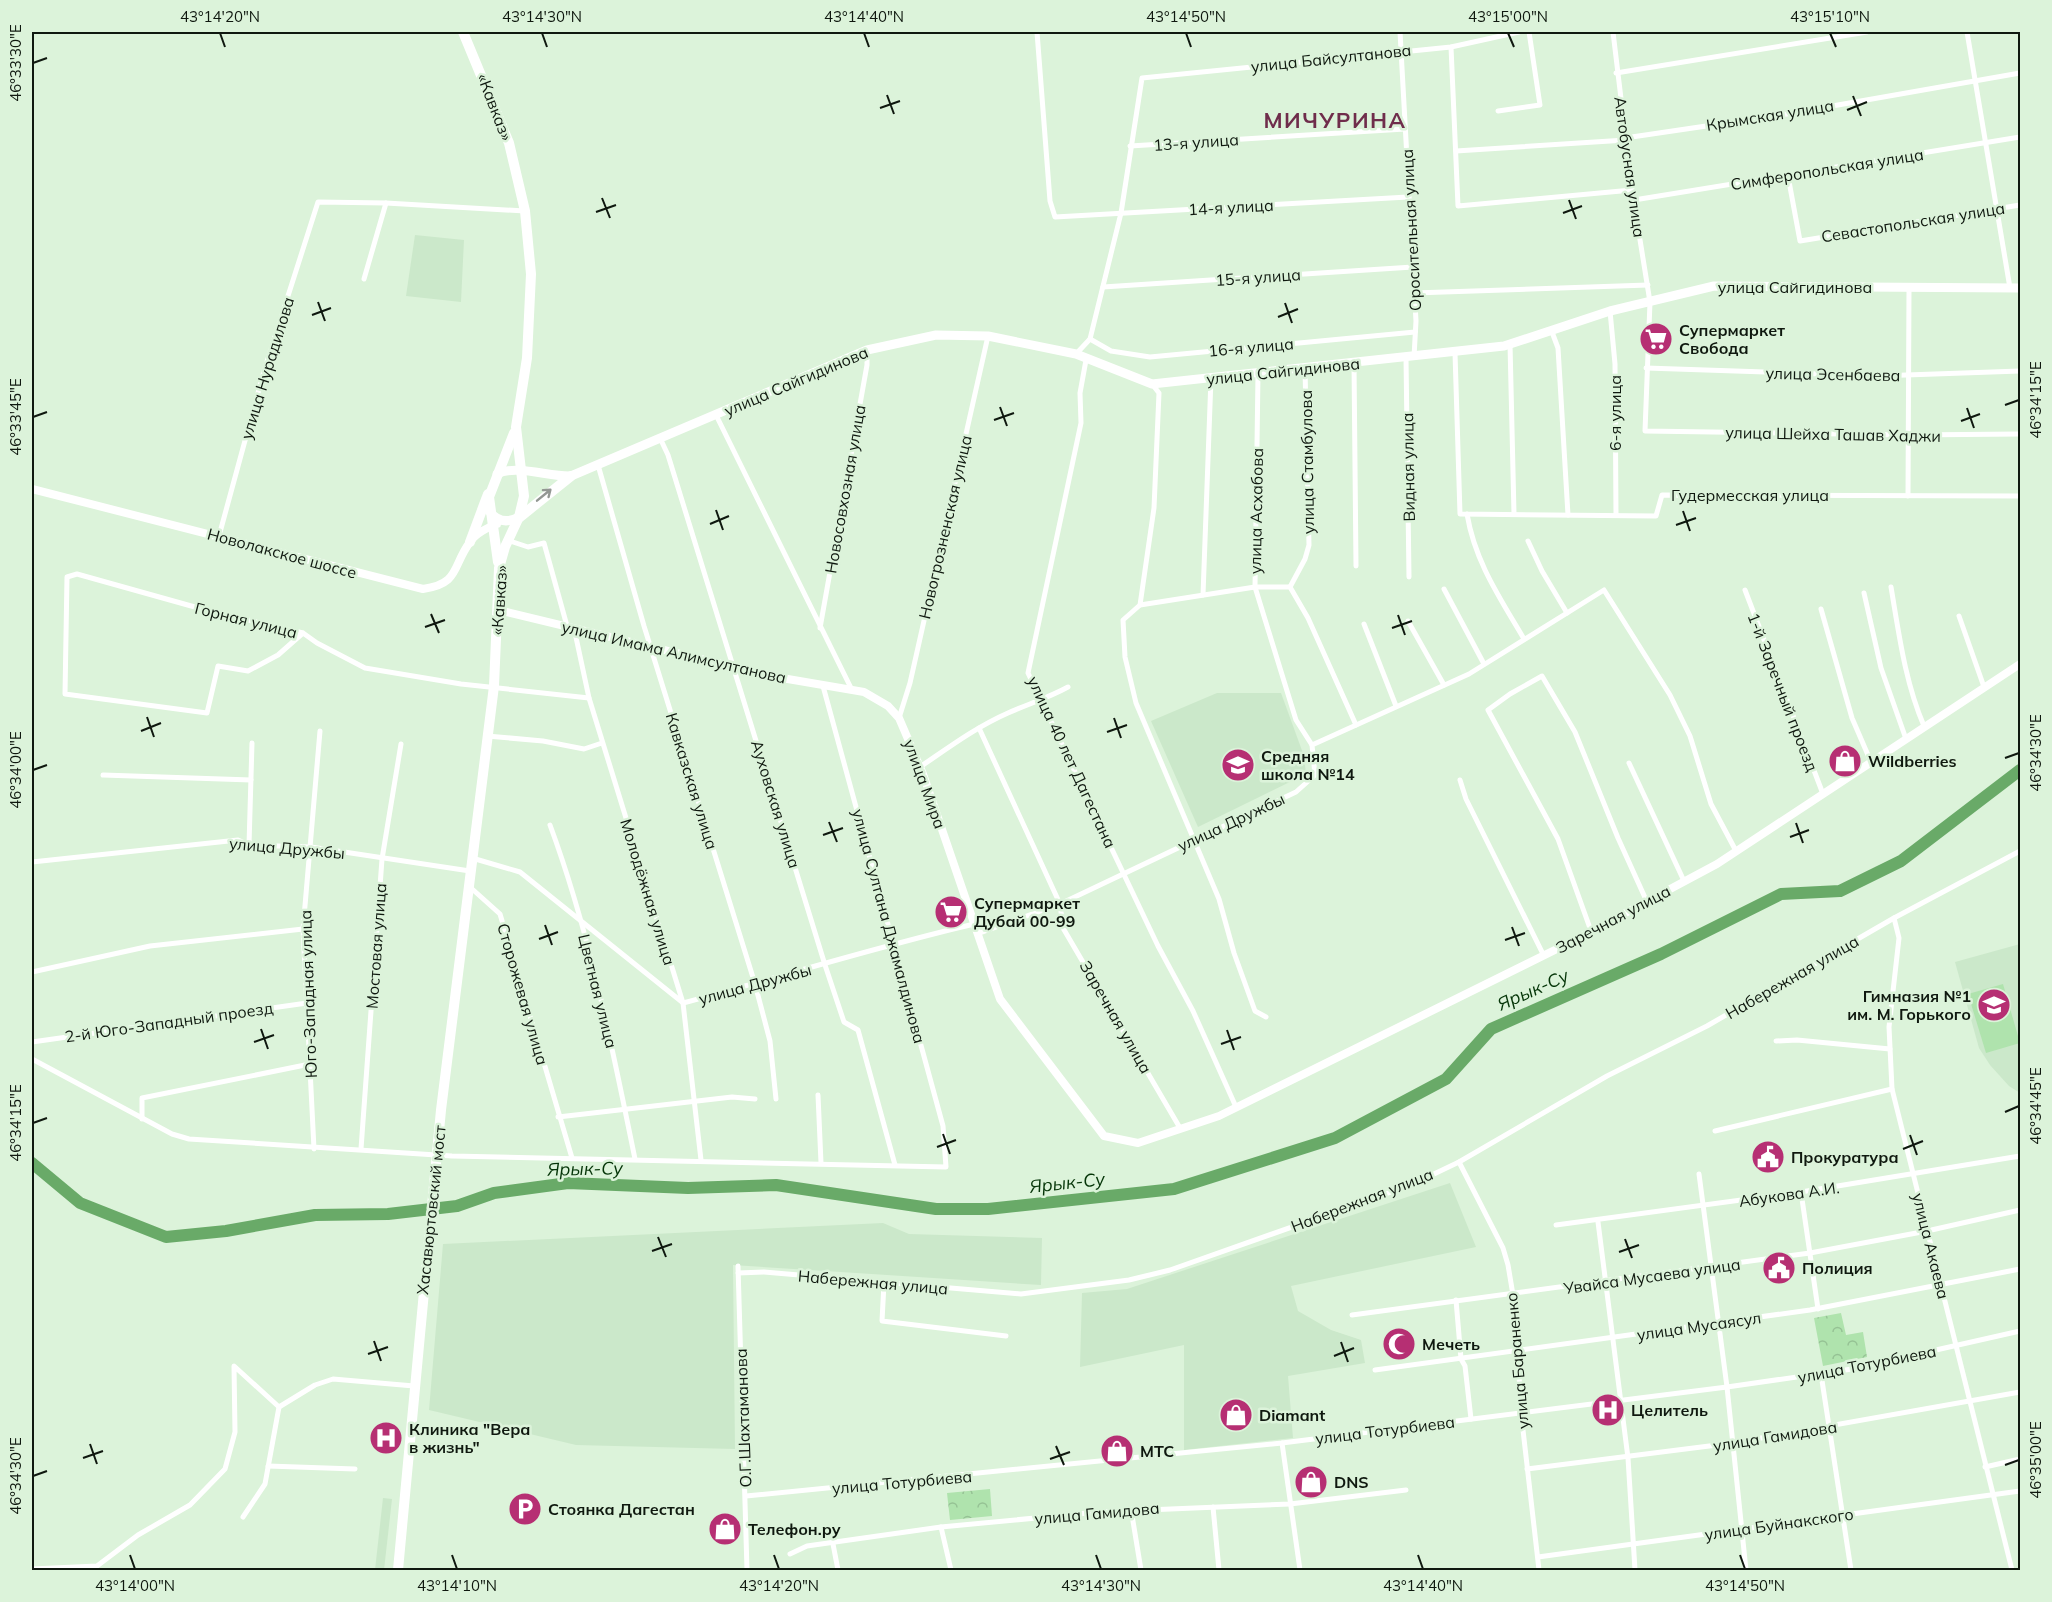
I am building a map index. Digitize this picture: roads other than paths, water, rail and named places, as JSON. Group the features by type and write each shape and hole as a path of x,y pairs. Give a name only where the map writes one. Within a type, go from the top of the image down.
{"highway":[{"name":"«Кавказ»","path":"441,1110 494,686 499,568 519,517 524,496 516,428 527,358 530,286 525,211 509,143 463,32"},
{"path":"470,542 516,428"},
{"path":"519,517 571,476"},
{"path":"495,478 489,497 499,568"},
{"name":"Хасавюртовский мост","path":"398,1570 441,1110"}],"main road":[{"name":"улица Сайгидинова","path":"571,476 867,350 936,335 988,336 1076,354 1086,360 1152,384 1455,353 1510,344 1610,312 1714,286 2020,288"},
{"path":"495,478 509,470 556,477 571,476"},
{"name":"Новолакское шоссе","path":"32,489 423,589 438,587 447,581 455,573 470,542 494,525 505,521"},
{"path":"490,512 495,518 505,521 519,517"},
{"name":"улица Имама Алимсултанова","path":"498,610 734,667 852,690"},
{"name":"Заречная улица","path":"1138,1143 1236,1107 1592,932 1736,851 2020,664"},
{"name":"улица Мира","path":"852,690 878,698 898,718 920,767 1000,999 1104,1136 1138,1143"}],"street":[{"name":"14-я улица","path":"1037,32 1050,201 1055,217 1408,197"},
{"name":"Оросительная улица","path":"1400,32 1414,293 1415,332 1410,357"},
{"name":"улица Байсултанова","path":"1130,146 1142,78 1401,50 1451,47 1519,32"},
{"path":"1498,111 1540,105 1529,32"},
{"name":"Автобусная улица","path":"1612,32 1632,190 1650,302 1645,431"},
{"path":"1616,73 1867,32"},
{"path":"1967,32 2010,288"},
{"path":"1451,47 1458,206 1632,190"},
{"name":"Крымская улица","path":"1456,151 1625,139 2020,73"},
{"name":"13-я улица","path":"1130,146 1405,129"},
{"name":"Симферопольская улица","path":"1634,200 2020,137"},
{"path":"1076,354 1090,339 1121,213 1130,146"},
{"name":"Севастопольская улица","path":"1788,176 1800,241 2020,205"},
{"name":"улица Нурадилова","path":"219,536 264,371 318,202 386,203"},
{"path":"364,279 386,203 525,211"},
{"name":"15-я улица","path":"1103,287 1413,267"},
{"path":"1414,293 1648,285"},
{"path":"1908,496 1909,288"},
{"name":"6-я улица","path":"1610,312 1615,364 1616,515"},
{"name":"16-я улица","path":"1090,339 1111,351 1150,357 1415,332"},
{"path":"1552,332 1558,348 1568,515"},
{"name":"Новогрозненская улица","path":"898,718 910,684 988,336"},
{"path":"1510,344 1514,514"},
{"name":"Новосовхозная улица","path":"820,628 867,365 867,350"},
{"name":"Гудермесская улица","path":"1455,353 1460,514 1656,516 1662,495 2020,496"},
{"name":"Видная улица","path":"1409,577 1410,357"},
{"name":"улица 40 лет Дагестана","path":"1086,360 1080,393 1082,423 1028,673 1158,946 1193,1011 1236,1107"},
{"path":"1354,364 1356,566"},
{"name":"улица Эсенбаева","path":"1646,368 1910,376 2020,371"},
{"name":"улица Стамбулова","path":"1290,587 1305,559 1309,545 1305,369"},
{"name":"улица Асхабова","path":"1257,374 1255,587 1296,720 1312,745"},
{"path":"1203,595 1211,378"},
{"path":"1140,605 1154,508 1159,393 1152,384"},
{"path":"716,415 852,690"},
{"name":"улица Шейха Ташав Хаджи","path":"1645,431 1908,435 2020,434"},
{"name":"Ауховская улица","path":"660,438 668,455 844,1022 858,1029 895,1166"},
{"name":"Кавказская улица","path":"598,465 755,984 770,1041 776,1100"},
{"path":"1467,514 1471,537 1481,567 1524,639"},
{"path":"1528,541 1542,571 1567,613"},
{"name":"Молодёжная улица","path":"513,542 528,547 544,543 570,627 602,743 683,1004 701,1160"},
{"name":"Горная улица","path":"303,633 278,655 248,671 218,666 207,713 65,694 68,577 77,574 201,609 303,633 317,643 365,668 461,684 589,698"},
{"path":"1266,1017 1255,1011 1234,952 1219,899 1136,702 1125,657 1123,620 1140,605 1255,587 1290,587 1308,618 1356,725"},
{"path":"1892,587 1901,647 1916,707 1924,726"},
{"path":"1444,589 1484,664"},
{"path":"1312,745 1444,685 1484,664 1604,590 1670,696 1690,736 1711,804 1736,851"},
{"name":"1-й Заречный проезд","path":"1745,590 1822,794"},
{"path":"1864,593 1881,668 1906,739"},
{"path":"1821,609 1852,718 1871,762"},
{"path":"1959,616 1984,687"},
{"path":"1408,621 1444,685"},
{"path":"1364,624 1396,706"},
{"path":"1592,932 1558,839 1488,710 1510,694 1542,676 1575,732 1647,902"},
{"name":"улица Султана Джамалдинова","path":"823,686 943,1126 946,1167 895,1166"},
{"path":"920,767 979,728 1009,712 1041,702 1068,687"},
{"name":"Заречная улица","path":"979,728 1060,904 1063,928 1180,1128"},
{"name":"Юго-Западная улица","path":"314,1149 303,929 320,731"},
{"path":"487,736 543,741 584,749 602,743"},
{"path":"249,845 252,743"},
{"name":"Мостовая улица","path":"361,1149 382,859 401,744"},
{"name":"улица Дружбы","path":"977,934 1060,904 1296,792 1315,775 1312,745"},
{"path":"1629,763 1684,881"},
{"path":"103,775 251,780"},
{"path":"1460,780 1479,828 1544,956"},
{"name":"Цветная улица","path":"550,825 567,872 608,1025 635,1159"},
{"name":"улица Дружбы","path":"32,862 238,840 249,845 311,847 470,871"},
{"name":"Набережная улица","path":"738,1273 764,1272 1021,1294 1129,1280 1170,1270 1410,1185 1459,1162 1607,1076 1707,1026 1894,918 2020,851"},
{"name":"улица Дружбы","path":"471,858 520,872 579,917 683,1004 825,965 894,943 974,924"},
{"name":"Сторожевая улица","path":"468,884 473,892 500,914 558,1117 572,1158"},
{"name":"улица Акаева","path":"1894,918 1899,946 1891,1005 1892,1089 1991,1495 2012,1570"},
{"path":"32,972 150,946 303,929"},
{"name":"2-й Юго-Западный проезд","path":"32,1042 307,1003"},
{"path":"1776,1041 1797,1040 1890,1049"},
{"path":"32,1059 142,1119 172,1134 189,1139 314,1149 361,1149 452,1156 895,1166"},
{"path":"142,1119 142,1098 310,1064"},
{"path":"1715,1131 1892,1089"},
{"path":"818,1095 821,1164"},
{"path":"558,1117 732,1097 755,1099"},
{"name":"Абукова А.И.","path":"1556,1225 1801,1192 2020,1156"},
{"name":"улица Бараненко","path":"1459,1162 1503,1248 1513,1295 1521,1413 1539,1570"},
{"path":"1699,1174 1727,1387 1746,1570"},
{"path":"1801,1192 1818,1309"},
{"name":"Увайса Мусаева улица","path":"1352,1315 1456,1300 1606,1283 1810,1253 1927,1231 2020,1210"},
{"path":"1598,1221 1628,1458 1635,1570"},
{"name":"О.Г.Шахтаманова","path":"738,1266 747,1570"},
{"name":"улица Мусаясул","path":"1375,1370 1818,1309 2020,1269"},
{"path":"884,1283 882,1321 1006,1336"},
{"path":"1456,1300 1461,1359 1465,1366 1471,1419"},
{"name":"улица Тотурбиева","path":"746,1496 1282,1443 1727,1387 1821,1374 1955,1347 2020,1331"},
{"path":"32,1569 97,1566 138,1535 190,1506 225,1469 235,1431 234,1366 279,1407"},
{"path":"1821,1374 1851,1570"},
{"path":"243,1517 265,1484 279,1407 315,1384 333,1379 414,1386"},
{"name":"улица Гамидова","path":"1527,1469 1628,1458 1831,1428 2020,1392"},
{"path":"1282,1443 1300,1570"},
{"path":"1985,1467 2020,1459"},
{"path":"268,1466 355,1469"},
{"name":"улица Гамидова","path":"790,1554 807,1546 941,1527 1131,1509 1290,1504 1406,1490"},
{"name":"улица Буйнакского","path":"1538,1557 2020,1491"},
{"path":"1213,1507 1219,1570"},
{"path":"1131,1509 1141,1570"},
{"path":"941,1527 951,1570"},
{"path":"833,1544 838,1570"}],"waterway":[{"name":"Ярык-Су","path":"32,1163 80,1203 166,1237 226,1231 315,1215 388,1214 457,1206 494,1193 568,1183 688,1188 776,1185 936,1209 988,1209 1174,1189 1335,1138 1446,1079 1491,1029 1661,954 1781,894 1840,891 1901,861 2020,770"}],"place":[{"name":"Супермаркет Свобода","path":"1656,339"},
{"name":"Wildberries","path":"1845,761"},
{"name":"Средняя школа №14","path":"1238,765"},
{"name":"Супермаркет Дубай 00-99","path":"951,912"},
{"name":"Гимназия №1 им. М. Горького","path":"1994,1005"},
{"name":"Прокуратура","path":"1768,1157"},
{"name":"Полиция","path":"1779,1268"},
{"name":"Мечеть","path":"1399,1344"},
{"name":"Целитель","path":"1608,1410"},
{"name":"Diamant","path":"1236,1415"},
{"name":"Клиника \"Вера в жизнь\"","path":"386,1438"},
{"name":"МТС","path":"1117,1451"},
{"name":"DNS","path":"1311,1482"},
{"name":"Стоянка Дагестан","path":"525,1509"},
{"name":"Телефон.ру","path":"725,1529"}],"district":[{"name":"МИЧУРИНА","path":"1335,120"}]}
